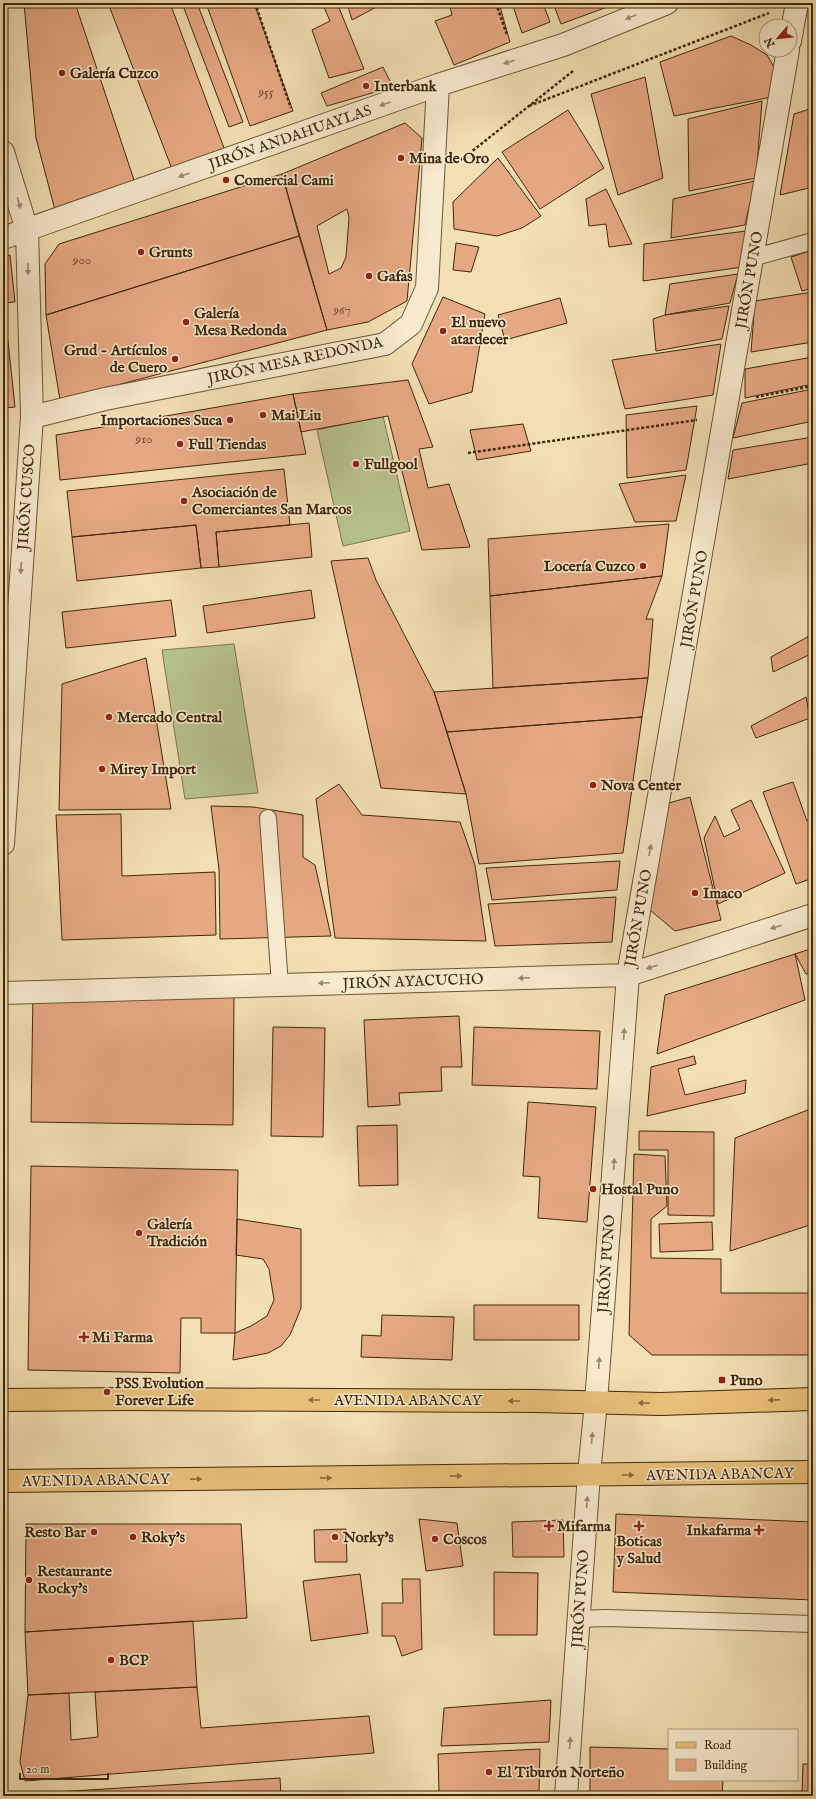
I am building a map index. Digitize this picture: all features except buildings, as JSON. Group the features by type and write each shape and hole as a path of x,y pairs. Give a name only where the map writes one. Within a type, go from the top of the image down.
{"main road":[{"name":"AVENIDA ABANCAY","path":"3,1400 136,1399 596,1402 661,1404 813,1399"},
{"name":"AVENIDA ABANCAY","path":"3,1481 813,1472"}],"street":[{"name":"JIRÓN ANDAHUAYLAS","path":"3,238 438,85 563,44 667,3"},
{"path":"794,18 796,3"},
{"name":"JIRÓN PUNO","path":"566,1796 588,1474 596,1402 628,975 787,58"},
{"name":"JIRÓN MESA REDONDA","path":"32,417 105,399 385,344 411,324 427,288 438,85"},
{"name":"JIRÓN CUSCO","path":"3,152 27,230 32,417 3,844"},
{"name":"JIRÓN AYACUCHO","path":"3,993 628,975 813,915"}],"lane":[{"path":"752,258 813,241"},
{"path":"268,818 280,984"},
{"path":"579,1619 606,1618 813,1624"}],"path":[{"path":"255,3 300,134"},
{"path":"496,3 516,60"},
{"path":"529,106 772,12"},
{"path":"432,183 578,67"},
{"path":"468,453 727,409 813,386"}],"green space":[{"path":"383,416 410,531 343,546 317,430"},
{"path":"234,644 258,793 185,799 162,650"}],"place":[{"name":"Galería Cuzco","path":"62,73"},
{"name":"Interbank","path":"366,86"},
{"name":"Mina de Oro","path":"401,158"},
{"name":"Comercial Cami","path":"226,180"},
{"name":"Grunts","path":"141,252"},
{"name":"Gafas","path":"369,276"},
{"name":"Galería Mesa Redonda","path":"186,322"},
{"name":"El nuevo atardecer","path":"443,331"},
{"name":"Grud - Artículos de Cuero","path":"175,359"},
{"name":"Mai Liu","path":"263,415"},
{"name":"Importaciones Suca","path":"230,420"},
{"name":"Full Tiendas","path":"180,444"},
{"name":"Fullgool","path":"356,464"},
{"name":"Asociación de Comerciantes San Marcos","path":"184,501"},
{"name":"Locería Cuzco","path":"643,566"},
{"name":"Mercado Central","path":"109,717"},
{"name":"Mirey Import","path":"102,769"},
{"name":"Nova Center","path":"593,785"},
{"name":"Imaco","path":"695,893"},
{"name":"Hostal Puno","path":"593,1189"},
{"name":"Galería Tradición","path":"139,1233"},
{"name":"Mi Farma","path":"84,1337"},
{"name":"Puno","path":"722,1380"},
{"name":"PSS Evolution Forever Life","path":"107,1392"},
{"name":"Mifarma","path":"549,1526"},
{"name":"Boticas y Salud","path":"639,1526"},
{"name":"Inkafarma","path":"759,1530"},
{"name":"Resto Bar","path":"94,1532"},
{"name":"Roky's","path":"133,1537"},
{"name":"Norky's","path":"335,1537"},
{"name":"Coscos","path":"435,1539"},
{"name":"Restaurante Rocky's","path":"29,1580"},
{"name":"BCP","path":"111,1660"},
{"name":"El Tiburón Norteño","path":"489,1772"}]}
